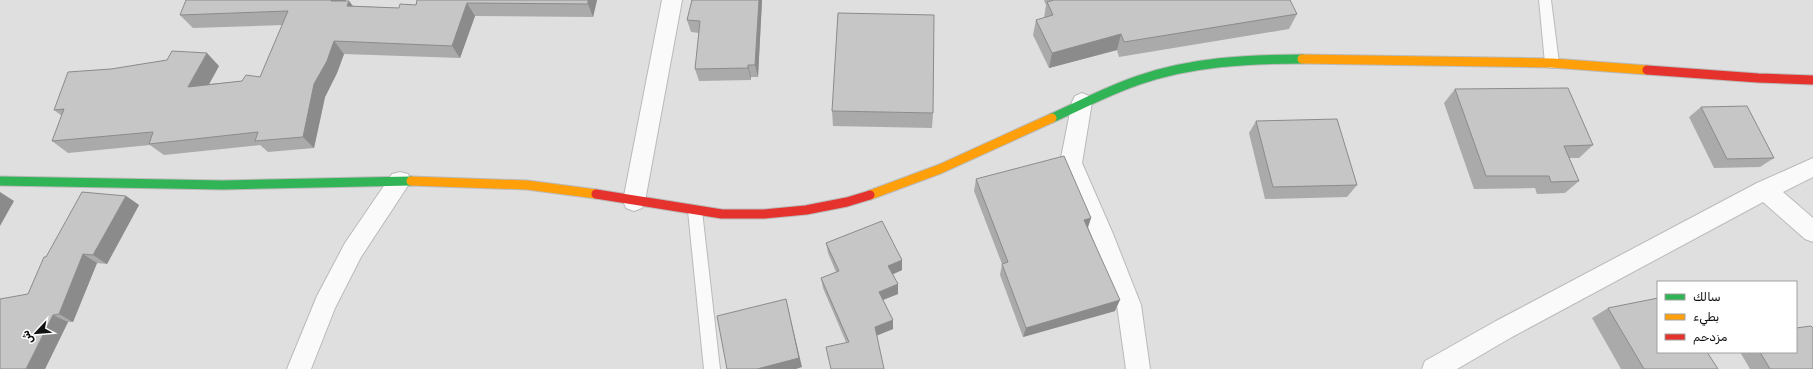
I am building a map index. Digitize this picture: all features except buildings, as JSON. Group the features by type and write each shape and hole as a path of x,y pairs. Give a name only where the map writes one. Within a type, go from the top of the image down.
{"main road":[{"path":"0,181 223,185 400,181 481,181 562,187 695,211 722,214 764,214 806,210 847,202 887,190 924,176 1082,102 1116,88 1150,76 1185,67 1222,62 1298,59 1552,64 1758,78 1813,80"}],"street":[{"path":"634,201 672,0"},
{"path":"1082,102 1071,163 1102,234 1129,305 1138,369"},
{"path":"1434,369 1511,325 1765,190 1813,167"},
{"path":"299,369 324,304 353,250 400,181"},
{"path":"1765,190 1813,232"}],"lane":[{"path":"1545,0 1552,64"},
{"path":"695,211 712,369"}],"traffic: fast":[{"path":"1052,118 1101,95 1151,76 1169,71 1207,64 1245,60 1302,59"},
{"path":"0,181 223,185 411,181"}],"traffic: slow":[{"path":"1302,59 1552,63 1647,70"},
{"path":"870,195 917,179 1052,118"},
{"path":"411,181 481,182 527,185 596,194"}],"traffic: jam":[{"path":"1647,70 1758,78 1813,80"},
{"path":"596,194 722,214 764,214 806,210 847,202 870,195"}]}
